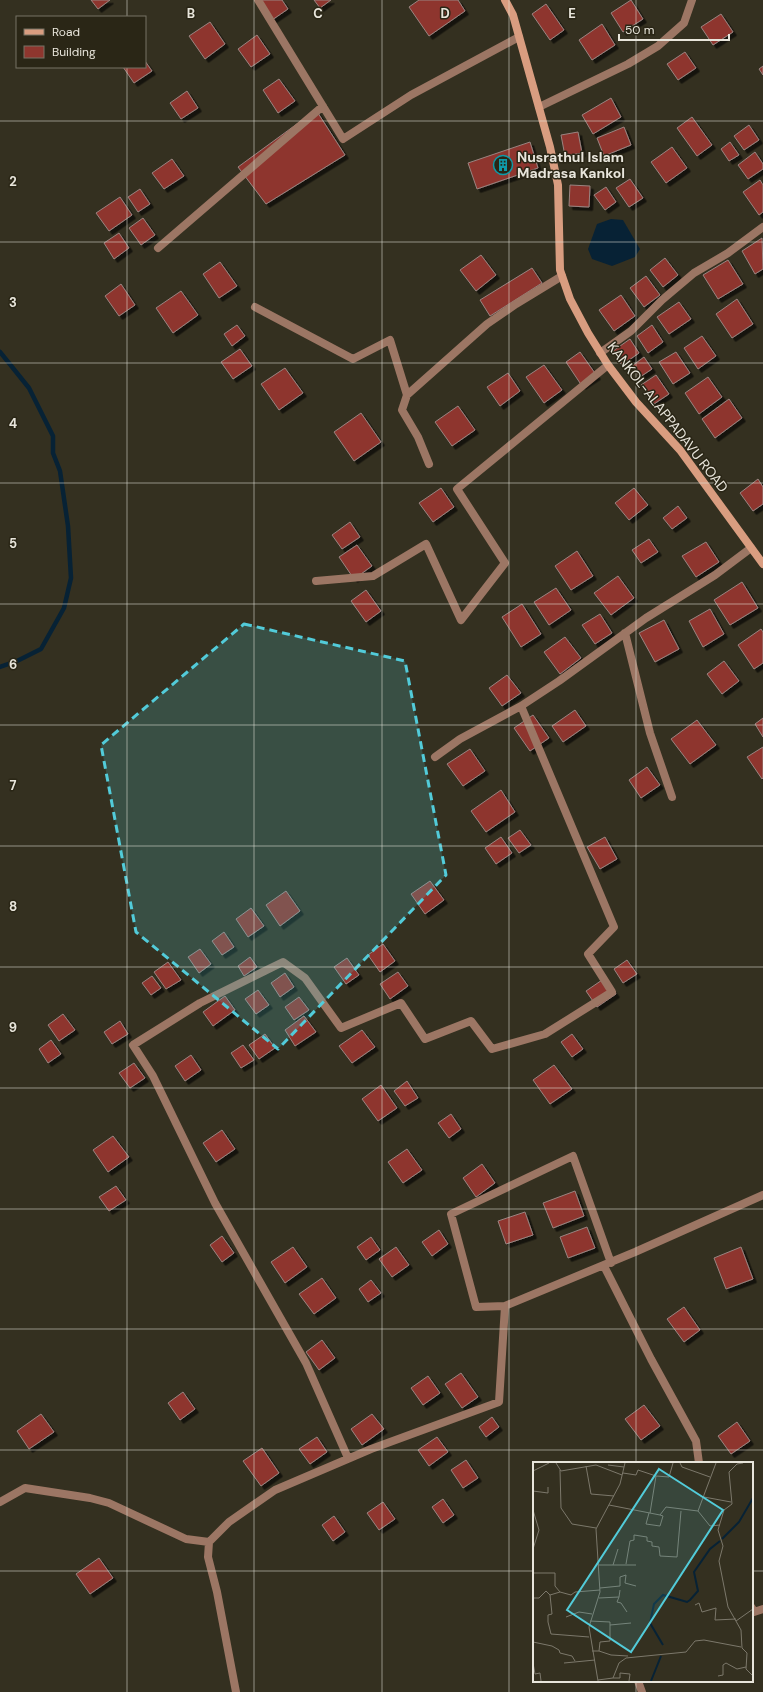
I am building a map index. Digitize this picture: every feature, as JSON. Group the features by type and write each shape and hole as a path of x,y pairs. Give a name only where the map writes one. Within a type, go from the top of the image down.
{"main road":[{"name":"KANKOL-ALAPPADAVU ROAD","path":"505,0 513,16 550,147 558,185 560,270 570,299 608,365 636,402 680,450 763,564"}],"street":[{"path":"258,0 343,139 411,95 519,37"},
{"path":"539,107 628,64 658,46 684,23 692,0"},
{"path":"158,248 323,106"},
{"path":"600,353 631,331 662,300 694,273 728,253 763,227"},
{"path":"429,464 418,437 402,410 407,395 487,324 562,276"},
{"path":"254,307 353,358 390,340 407,395"},
{"path":"316,581 373,576 426,544 461,620 505,563 457,489 608,365"},
{"path":"435,757 460,739 520,706 559,681 625,633 715,576 751,548"},
{"path":"625,633 650,733 672,796"},
{"path":"348,1458 306,1363 216,1204 152,1076 133,1045 200,1003 283,962 305,978 341,1028 401,1003 425,1039 471,1022 492,1049 545,1034 612,992 588,954 614,927 520,706"},
{"path":"699,1462 696,1441 651,1360 607,1264 573,1156 451,1214 476,1307 505,1306 607,1264 763,1195"},
{"path":"236,1692 217,1592 208,1557 209,1542 229,1522 275,1490 348,1458 500,1402 505,1306"},
{"path":"0,1502 25,1488 90,1498 109,1503 186,1539 209,1542"},
{"path":"753,1611 763,1609"},
{"path":"638,1682 642,1692"}],"highlighted area":[{"path":"244,624 405,661 446,875 278,1049 136,932 101,745"}],"water":[{"path":"611,219 623,220 640,249 635,257 612,266 592,259 588,249 597,224"}],"building":[{"path":"91,0 110,0 98,9"},
{"path":"259,0 282,0 288,9 272,20"},
{"path":"314,0 331,0 320,8"},
{"path":"419,0 458,0 465,11 429,36 409,7"},
{"path":"631,0 643,19 623,32 611,13"},
{"path":"546,4 564,30 550,40 532,14"},
{"path":"721,14 733,32 713,45 701,27"},
{"path":"210,22 225,44 205,59 189,36"},
{"path":"602,24 615,45 592,60 579,40"},
{"path":"257,35 270,54 251,67 238,49"},
{"path":"685,52 696,68 678,80 667,64"},
{"path":"146,62 152,71 134,83 124,68 146,68"},
{"path":"763,66 763,75 759,69"},
{"path":"279,79 295,101 278,113 263,90"},
{"path":"187,91 198,108 181,119 170,103"},
{"path":"611,98 621,117 593,134 582,115"},
{"path":"316,110 345,155 266,204 238,167"},
{"path":"692,117 712,145 697,156 677,128"},
{"path":"749,125 759,140 744,150 734,136"},
{"path":"624,127 631,145 604,156 597,138"},
{"path":"578,132 582,153 565,156 561,135"},
{"name":"Nusrathul Islam Madrasa Kankol","path":"530,142 538,168 477,189 468,163"},
{"path":"730,142 739,155 729,161 721,149"},
{"path":"672,147 687,168 666,183 651,162"},
{"path":"755,152 763,164 763,169 748,179 738,165"},
{"path":"172,159 184,176 164,189 152,173"},
{"path":"630,179 643,198 629,207 616,188"},
{"path":"760,180 763,185 763,212 759,215 743,192"},
{"path":"570,185 590,186 589,207 569,206"},
{"path":"606,187 616,202 605,210 594,195"},
{"path":"140,189 150,204 138,212 128,197"},
{"path":"120,197 132,215 109,231 96,213"},
{"path":"143,218 155,235 141,245 129,228"},
{"path":"119,233 129,248 114,259 104,243"},
{"path":"762,238 763,269 755,274 742,251"},
{"path":"481,255 496,275 476,291 460,270"},
{"path":"665,258 678,275 663,287 650,270"},
{"path":"728,260 743,284 718,299 703,275"},
{"path":"220,262 237,286 219,298 203,274"},
{"path":"532,268 542,283 490,316 480,300"},
{"path":"646,276 660,295 644,307 630,288"},
{"path":"121,284 135,305 119,316 105,296"},
{"path":"181,291 198,315 173,333 156,308"},
{"path":"621,295 635,316 614,331 599,310"},
{"path":"737,299 753,324 732,338 716,314"},
{"path":"679,302 691,319 669,334 657,317"},
{"path":"237,325 245,336 232,346 224,334"},
{"path":"652,325 663,342 648,353 637,336"},
{"path":"702,336 716,356 698,369 684,348"},
{"path":"630,339 639,353 622,365 613,351"},
{"path":"240,349 252,366 233,379 221,362"},
{"path":"580,352 597,376 582,386 566,362"},
{"path":"676,352 690,373 673,384 659,362"},
{"path":"644,357 652,369 640,377 632,366"},
{"path":"544,365 562,390 544,403 526,377"},
{"path":"285,368 303,393 279,410 261,384"},
{"path":"508,373 520,391 500,406 487,387"},
{"path":"656,375 669,394 654,404 641,385"},
{"path":"708,377 722,397 699,414 685,393"},
{"path":"729,399 742,418 715,438 702,419"},
{"path":"458,406 475,430 452,446 435,422"},
{"path":"361,413 381,442 354,461 334,432"},
{"path":"758,479 763,487 763,504 753,511 740,493"},
{"path":"441,488 454,507 433,522 419,503"},
{"path":"634,488 648,505 629,520 615,503"},
{"path":"678,506 687,518 672,529 663,518"},
{"path":"350,522 360,537 342,549 332,535"},
{"path":"649,539 658,552 641,563 632,550"},
{"path":"706,542 719,562 696,577 682,556"},
{"path":"357,545 372,566 354,579 339,557"},
{"path":"577,551 593,576 571,590 555,566"},
{"path":"618,576 634,598 611,615 594,593"},
{"path":"742,582 758,608 730,625 714,600"},
{"path":"556,588 571,610 549,625 534,602"},
{"path":"366,590 381,611 366,622 351,601"},
{"path":"522,604 541,634 521,647 502,617"},
{"path":"710,609 724,634 703,647 689,621"},
{"path":"600,614 612,633 595,644 582,625"},
{"path":"664,620 679,649 655,662 639,633"},
{"path":"761,629 763,632 763,663 754,669 738,645"},
{"path":"565,637 581,658 560,674 544,652"},
{"path":"724,661 739,681 722,694 707,674"},
{"path":"507,675 521,693 502,706 489,688"},
{"path":"575,710 586,726 563,742 552,726"},
{"path":"533,715 549,738 530,751 514,728"},
{"path":"763,718 763,737 755,724"},
{"path":"697,720 716,745 690,764 671,739"},
{"path":"763,747 763,778 762,779 747,757"},
{"path":"470,749 485,771 463,786 447,764"},
{"path":"647,767 660,785 641,798 629,780"},
{"path":"501,790 515,812 486,832 471,811"},
{"path":"520,830 531,845 519,853 508,838"},
{"path":"501,837 512,853 496,864 485,848"},
{"path":"605,837 617,859 600,869 587,847"},
{"path":"430,881 444,900 425,914 411,894"},
{"path":"286,891 300,911 280,926 266,905"},
{"path":"251,908 264,926 248,937 236,919"},
{"path":"224,932 234,947 222,955 212,941"},
{"path":"383,944 395,961 380,972 368,955"},
{"path":"200,949 211,964 199,973 188,957"},
{"path":"250,957 257,967 244,976 238,966"},
{"path":"347,958 359,975 346,984 334,967"},
{"path":"627,960 637,974 623,983 614,969"},
{"path":"168,962 181,980 166,989 154,972"},
{"path":"398,972 408,986 390,999 380,984"},
{"path":"285,973 294,987 280,997 271,983"},
{"path":"152,976 161,988 151,995 142,983"},
{"path":"605,978 616,994 597,1007 586,991"},
{"path":"258,990 269,1005 256,1014 245,999"},
{"path":"225,996 235,1010 213,1026 203,1012"},
{"path":"299,997 309,1010 294,1020 285,1007"},
{"path":"63,1014 75,1030 59,1041 48,1025"},
{"path":"304,1016 316,1032 295,1046 285,1030"},
{"path":"120,1021 128,1034 112,1044 104,1032"},
{"path":"362,1030 375,1047 352,1063 339,1046"},
{"path":"265,1034 275,1048 259,1059 249,1045"},
{"path":"572,1034 583,1049 572,1057 561,1042"},
{"path":"51,1040 61,1054 48,1063 39,1049"},
{"path":"243,1045 254,1060 241,1068 231,1053"},
{"path":"191,1055 201,1070 185,1081 175,1066"},
{"path":"134,1063 145,1078 130,1088 119,1073"},
{"path":"554,1065 572,1089 550,1104 533,1080"},
{"path":"407,1081 418,1098 405,1106 394,1091"},
{"path":"381,1085 397,1108 378,1121 362,1099"},
{"path":"451,1114 461,1129 449,1138 438,1123"},
{"path":"222,1130 235,1149 216,1162 203,1143"},
{"path":"113,1136 129,1157 108,1172 93,1150"},
{"path":"407,1149 422,1170 403,1183 388,1162"},
{"path":"482,1164 495,1183 476,1197 463,1178"},
{"path":"116,1186 126,1200 109,1211 99,1197"},
{"path":"575,1191 584,1216 553,1228 543,1203"},
{"path":"525,1212 533,1235 506,1244 498,1221"},
{"path":"587,1227 595,1248 568,1258 560,1237"},
{"path":"439,1230 448,1244 432,1256 422,1242"},
{"path":"222,1236 234,1253 222,1262 210,1245"},
{"path":"371,1237 380,1250 366,1260 357,1247"},
{"path":"293,1247 307,1267 285,1283 271,1262"},
{"path":"396,1247 409,1265 392,1277 379,1259"},
{"path":"741,1247 753,1279 726,1289 714,1258"},
{"path":"322,1278 336,1298 314,1314 299,1294"},
{"path":"371,1280 381,1293 368,1302 359,1289"},
{"path":"684,1307 700,1330 684,1342 667,1319"},
{"path":"322,1340 335,1358 319,1370 306,1352"},
{"path":"461,1373 478,1397 462,1408 445,1384"},
{"path":"428,1376 440,1393 423,1405 411,1388"},
{"path":"183,1392 195,1409 180,1420 168,1403"},
{"path":"644,1405 660,1426 641,1440 625,1419"},
{"path":"41,1414 54,1432 29,1449 17,1431"},
{"path":"372,1414 384,1429 362,1445 351,1429"},
{"path":"492,1417 499,1427 486,1437 479,1427"},
{"path":"737,1422 750,1441 731,1454 718,1436"},
{"path":"317,1437 327,1452 310,1464 299,1449"},
{"path":"437,1437 448,1452 429,1466 418,1450"},
{"path":"262,1448 279,1473 261,1486 243,1461"},
{"path":"466,1460 478,1478 463,1488 451,1470"},
{"path":"443,1499 454,1515 443,1523 432,1507"},
{"path":"383,1502 395,1519 379,1530 367,1513"},
{"path":"334,1516 345,1532 333,1541 322,1525"},
{"path":"99,1558 113,1578 90,1594 76,1574"}],"waterway":[{"path":"0,352 29,388 53,436 53,453 60,471 68,526 71,578 64,608 41,649 17,661 0,667"}],"place":[{"name":"Nusrathul Islam Madrasa Kankol","path":"503,165"}]}
